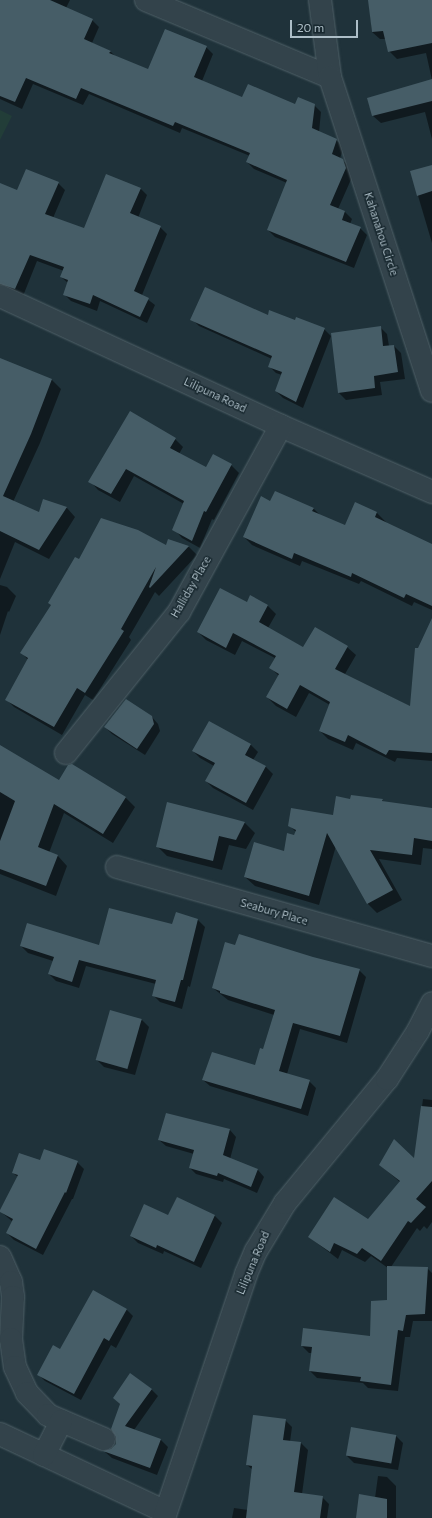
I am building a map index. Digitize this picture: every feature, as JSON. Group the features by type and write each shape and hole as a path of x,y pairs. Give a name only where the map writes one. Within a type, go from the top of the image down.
{"street":[{"path":"146,0 330,77"},
{"name":"Kahanahou Circle","path":"320,0 330,77 432,391"},
{"name":"Lilipuna Road","path":"0,296 281,426 432,492"},
{"name":"Halliday Place","path":"66,753 179,612 281,426"},
{"name":"Seabury Place","path":"117,867 432,956"},
{"name":"Lilipuna Road","path":"165,1515 244,1281 256,1251 285,1203 387,1079 418,1031 432,1003"},
{"path":"0,1257 11,1282 13,1297 12,1353 17,1373 27,1393 36,1405 48,1415 104,1439"},
{"path":"44,1455 60,1421"},
{"path":"0,1434 165,1515"}],"green space":[{"path":"0,110 12,116 0,140"}],"building":[{"path":"0,0 50,0 93,19 84,39 111,51 109,53 148,69 165,29 207,46 194,77 242,97 248,84 295,104 298,97 315,104 312,128 337,139 332,154 343,159 346,168 330,205 345,211 342,220 361,227 346,262 267,230 287,180 246,162 250,153 175,122 173,126 81,88 76,99 26,78 15,102 0,96"},
{"path":"368,0 432,0 432,43 388,52 383,31 372,32"},
{"path":"432,79 432,101 372,116 367,98"},
{"path":"432,165 432,191 417,196 410,171"},
{"path":"26,169 59,182 45,214 84,228 106,174 141,188 130,213 161,226 134,291 149,298 140,317 93,295 90,304 63,295 68,280 60,277 64,267 30,255 15,289 0,284 0,183 17,190"},
{"path":"205,287 268,315 269,310 295,320 296,317 325,328 296,402 275,391 282,372 268,367 272,356 190,320"},
{"path":"381,326 383,346 394,345 398,372 374,376 375,388 338,393 331,333"},
{"path":"0,358 52,379 31,434 3,496 39,512 43,499 67,507 39,550 0,531"},
{"path":"130,411 176,438 170,448 206,467 213,454 232,464 206,512 204,511 192,541 172,530 184,501 126,469 111,494 88,482"},
{"path":"275,491 314,508 312,511 345,525 355,502 377,512 375,517 432,544 432,606 406,594 404,598 352,573 351,577 294,553 292,559 243,537 261,496 270,501"},
{"path":"101,518 138,530 166,545 168,539 189,546 150,588 149,587 156,567 121,629 124,631 85,693 77,688 54,727 5,700 28,658 20,653 51,605 48,603 75,557 79,559"},
{"path":"220,588 247,602 250,595 268,605 259,622 303,647 315,627 348,646 335,669 410,706 415,648 418,648 432,618 432,753 389,750 386,755 348,735 345,742 319,731 330,702 300,685 287,709 266,697 279,674 269,668 276,656 233,633 226,648 197,632"},
{"path":"126,699 152,716 154,724 137,749 104,727"},
{"path":"209,721 251,744 245,755 266,766 246,803 205,781 215,763 192,751"},
{"path":"0,745 59,780 68,765 72,764 126,797 103,834 54,804 38,847 58,855 46,886 0,869 0,841 15,801 0,792"},
{"path":"351,795 432,808 432,841 414,838 412,855 370,850 393,890 367,904 327,833 309,896 244,877 254,842 284,851 287,833 294,835 296,830 288,826 291,808 333,815 336,796 350,799"},
{"path":"167,802 245,822 236,840 219,836 213,861 156,847"},
{"path":"109,908 172,924 176,912 198,919 183,980 181,980 175,1002 152,996 156,980 79,960 72,982 48,974 54,957 20,946 27,923 99,945"},
{"path":"239,934 313,957 360,969 340,1036 293,1023 279,1071 310,1080 301,1109 202,1080 212,1052 255,1065 260,1048 263,1049 275,1010 220,993 220,991 212,988 225,942 235,945"},
{"path":"110,1010 142,1019 127,1069 96,1060"},
{"path":"421,1106 432,1107 432,1181 416,1199 426,1207 411,1223 408,1221 381,1261 362,1248 357,1254 334,1243 330,1252 308,1237 334,1197 368,1219 400,1181 379,1165 394,1139 414,1158"},
{"path":"166,1113 230,1129 223,1155 258,1169 251,1187 218,1173 217,1176 189,1168 194,1150 158,1140"},
{"path":"44,1149 78,1161 66,1193 65,1192 36,1249 6,1233 13,1219 0,1212 0,1210 18,1175 12,1173 19,1153 40,1160"},
{"path":"177,1197 215,1215 194,1262 157,1245 156,1248 130,1236 144,1204 168,1215"},
{"path":"387,1266 428,1267 425,1314 406,1315 403,1331 398,1330 391,1385 360,1381 361,1377 309,1371 312,1347 301,1346 303,1328 370,1336 371,1301 387,1300"},
{"path":"93,1290 127,1309 109,1341 104,1338 74,1394 37,1375 53,1345 60,1349"},
{"path":"130,1373 152,1389 125,1426 161,1439 150,1468 103,1451 111,1449 116,1444 116,1437 111,1429 120,1404 113,1398"},
{"path":"253,1415 286,1419 283,1440 301,1442 294,1492 323,1496 320,1518 246,1518 252,1466 246,1465"},
{"path":"351,1427 396,1435 391,1464 346,1456"},
{"path":"359,1494 387,1499 387,1518 356,1518"}]}
